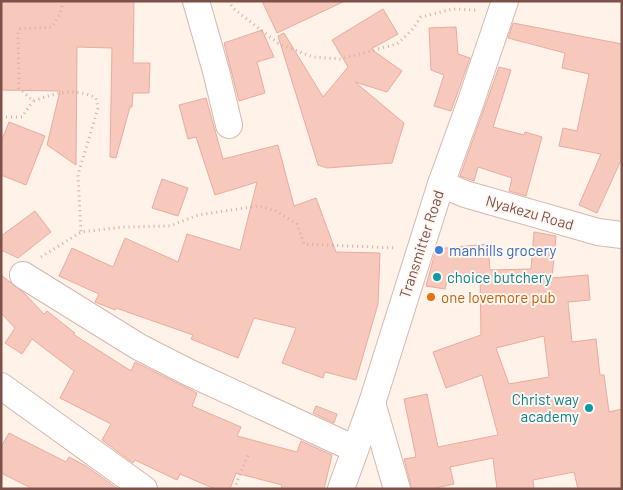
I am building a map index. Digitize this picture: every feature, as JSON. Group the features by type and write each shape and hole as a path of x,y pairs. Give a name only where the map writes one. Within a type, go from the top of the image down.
{"street":[{"path":"196,1 229,125"},
{"name":"Transmitter Road","path":"341,489 372,403 440,184 504,6"},
{"name":"Nyakezu Road","path":"440,184 465,194 598,232 622,235"},
{"path":"23,275 140,347 190,373 355,449"},
{"path":"1,386 144,489"},
{"path":"372,403 398,489"}],"path":[{"path":"33,101 19,88 18,32 20,29 52,27 60,14 63,1"},
{"path":"228,1 234,9 279,44 313,57 341,59 397,44 412,30 421,17 452,9 504,6"},
{"path":"1,117 22,117 33,101 53,94 85,92 96,98 98,108 78,175 81,232"},
{"path":"23,275 31,264 81,232 124,227 170,226 198,215 258,206 276,211 297,224 304,244 419,250"},
{"path":"234,489 248,455"}],"building":[{"path":"1,1 134,1 133,63 150,63 149,93 133,93 132,107 130,107 116,158 110,157 112,48 77,47 76,165 47,145 60,91 1,90"},
{"path":"262,1 345,1 277,33"},
{"path":"383,9 398,34 371,49 402,71 387,92 355,82 404,123 392,163 327,168 318,165 278,36 284,33 323,97 348,67 332,40"},
{"path":"513,23 622,44 622,158 597,213 579,205 601,154 559,146 563,128 577,131 589,74 562,68 565,53 508,38"},
{"path":"456,27 458,54 470,58 451,111 434,106 444,75 431,70 429,28"},
{"path":"262,30 274,57 257,62 265,93 239,101 224,43"},
{"path":"499,67 511,70 493,127 524,135 525,132 542,137 526,196 509,191 512,178 478,167 474,181 460,176"},
{"path":"206,98 223,159 278,145 294,206 316,198 336,252 380,253 378,304 356,380 325,372 323,378 282,363 296,328 254,318 238,358 191,339 193,335 95,302 99,294 59,276 72,248 113,267 125,238 178,262 187,234 240,250 257,182 215,195 196,137 188,139 179,105"},
{"path":"9,122 45,136 26,185 1,175 1,142"},
{"path":"162,179 188,188 178,216 152,208"},
{"path":"35,211 51,232 18,258 1,250 1,236"},
{"path":"534,232 556,236 552,278 588,275 590,300 568,302 572,342 596,339 600,375 604,375 609,412 622,409 622,489 578,489 574,472 533,480 534,489 497,489 493,458 450,467 454,484 431,489 412,489 404,459 416,457 404,399 427,394 438,447 498,435 482,375 446,388 433,352 481,335 480,277 447,280 445,289 426,286 436,249 488,244 490,270 531,269","holes":["544,336 549,377 509,384 496,348"]},
{"path":"1,275 24,293 44,314 47,311 75,333 73,334 131,371 135,362 197,393 192,406 241,427 237,436 297,452 301,441 332,455 324,489 281,489 282,485 236,473 230,489 215,489 180,474 177,480 135,460 133,463 102,440 111,424 60,398 74,371 32,339 22,354 5,343 15,328 1,313"},
{"path":"316,406 337,414 334,423 313,413"},
{"path":"9,433 66,462 69,457 86,466 118,489 33,489 1,473 1,447"}],"place":[{"name":"manhills grocery","path":"439,250"},
{"name":"choice butchery","path":"437,277"},
{"name":"one lovemore pub","path":"431,297"},
{"name":"Christ way academy","path":"589,408"}]}
